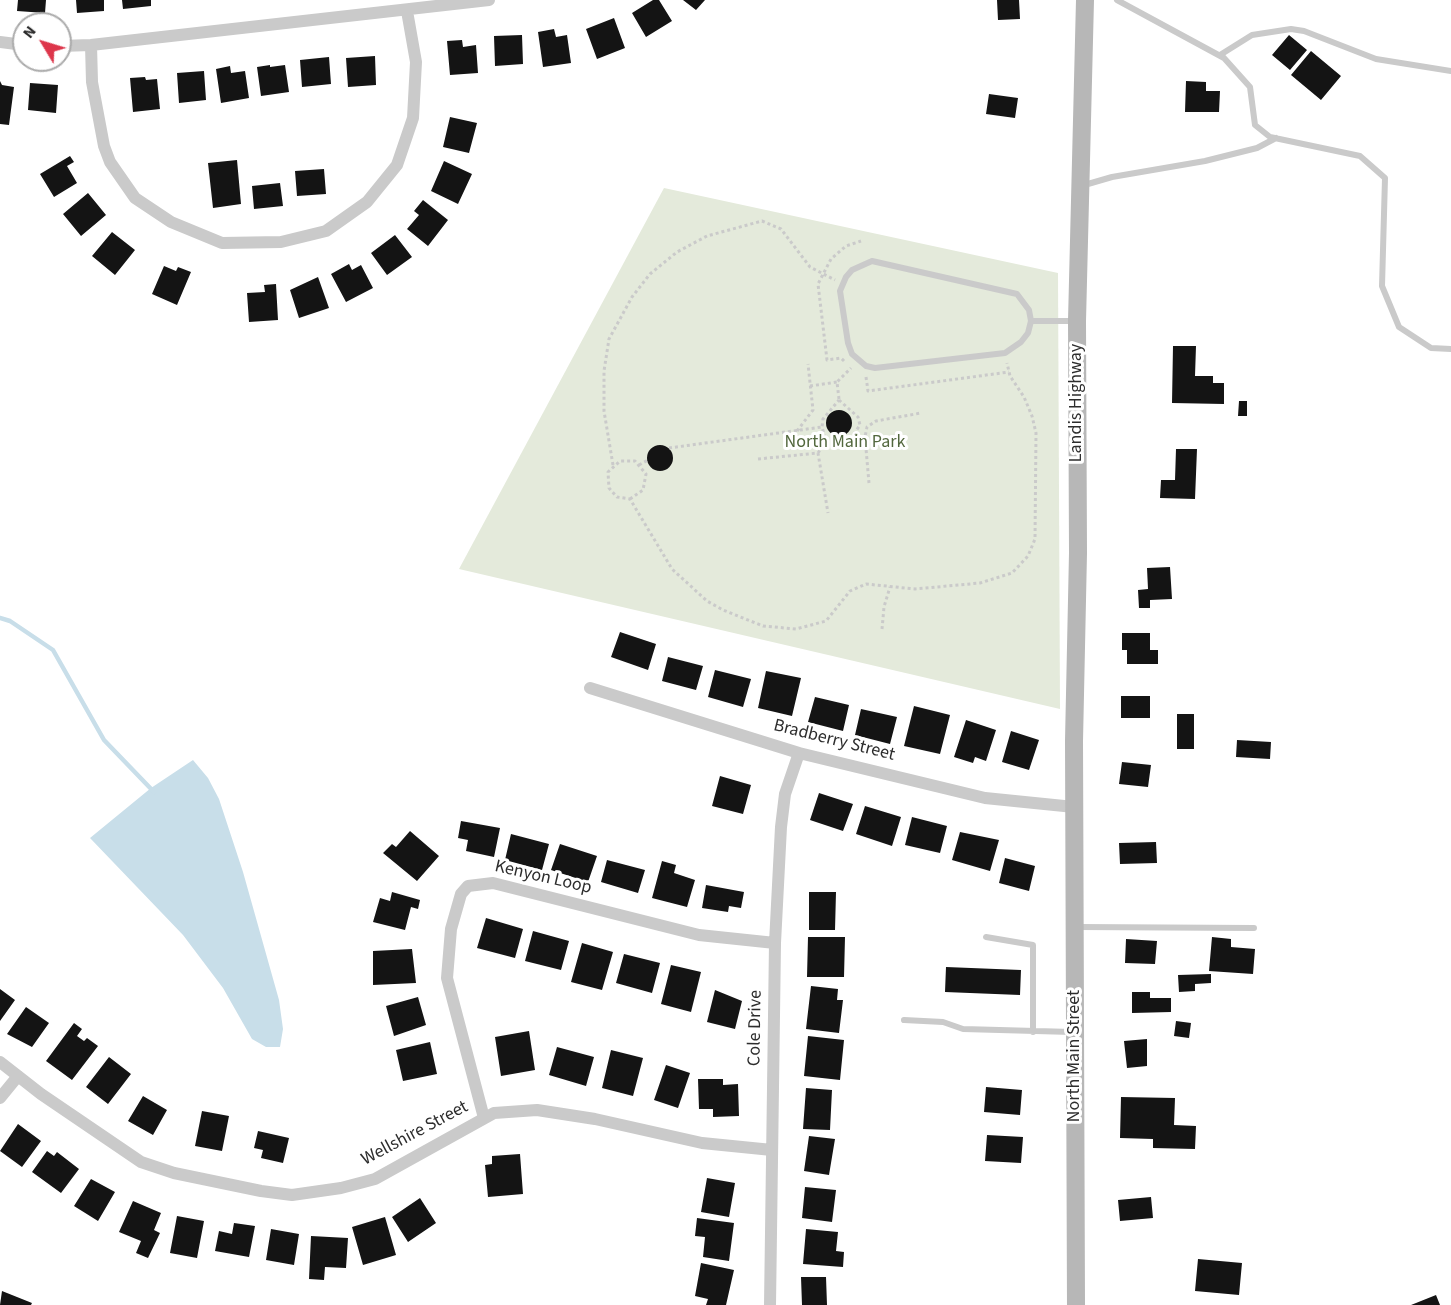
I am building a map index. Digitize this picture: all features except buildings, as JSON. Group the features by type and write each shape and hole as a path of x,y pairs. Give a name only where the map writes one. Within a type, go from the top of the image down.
{"main road":[{"name":"Landis Highway","path":"1074,807 1078,541 1077,321 1085,0"},
{"name":"North Main Street","path":"1074,807 1076,1305"}],"street":[{"path":"72,46 407,11 489,0"},
{"path":"91,45 92,82 104,146 110,162 135,198 171,222 222,243 281,242 326,231 367,202 397,165 413,118 414,107 416,62 407,11"},
{"name":"Bradberry Street","path":"590,688 799,753 985,798 1074,807"},
{"name":"Cole Drive","path":"770,1305 771,1150 781,827 785,794 799,753"},
{"name":"Kenyon Loop","path":"484,1118 447,978 451,929 461,894 468,886 493,883 699,935 776,943"},
{"name":"Wellshire Street","path":"0,1062 141,1162 215,1182 292,1195 341,1188 375,1179 494,1113 537,1110 595,1119 702,1143 771,1150"},
{"path":"0,1098 18,1076"}],"lane":[{"path":"1117,0 1220,55 1250,87 1255,125 1276,138 1360,156 1385,178 1382,286 1399,327 1431,348 1451,349"},
{"path":"1220,55 1252,35 1291,29 1304,31 1376,59 1451,70"},
{"path":"1081,186 1121,175 1205,161 1257,148 1276,138"},
{"path":"872,261 1017,294 1029,310 1031,321 1021,342 1005,352 875,368 866,366 852,354 848,343 840,291 852,270 872,261"},
{"path":"1031,321 1077,321"},
{"path":"1074,927 1254,928"},
{"path":"986,937 1033,945 1033,1032"},
{"path":"904,1020 943,1022 963,1029 1075,1032"}],"path":[{"path":"613,465 604,411 603,371 609,339 632,297 650,274 677,252 707,236 762,221 781,229 799,255 822,274 842,284"},
{"path":"861,241 838,252 822,274 818,293 827,360 841,358 866,378 868,391 1009,372"},
{"path":"630,499 672,569 688,586 723,610 763,626 796,629 812,627 826,621 850,591 866,584 915,589 980,583 1018,570 1028,556 1035,539 1036,433 1024,397 1009,372 1005,352"},
{"path":"796,431 813,410 808,364"},
{"path":"810,386 837,382 851,368"},
{"path":"828,513 818,453 826,441 851,438 860,425 858,417 839,400 837,382"},
{"path":"826,441 822,427 823,419 839,400"},
{"path":"869,483 865,437 867,427 876,421 921,413"},
{"path":"860,425 867,427"},
{"path":"669,448 822,427"},
{"path":"758,459 818,453"},
{"path":"628,459 639,465 646,474 643,490 630,499 617,497 609,488 608,472 613,465 628,459"},
{"path":"639,465 648,460"},
{"path":"882,629 884,607 890,586"}],"green space":[{"name":"North Main Park","path":"664,188 1058,273 1060,709 459,569"}],"water":[{"path":"193,760 208,778 219,799 243,872 279,1000 283,1029 280,1047 266,1047 252,1039 223,988 183,935 90,838 151,788"}],"waterway":[{"path":"0,618 10,621 53,650 104,740 154,792"}]}
